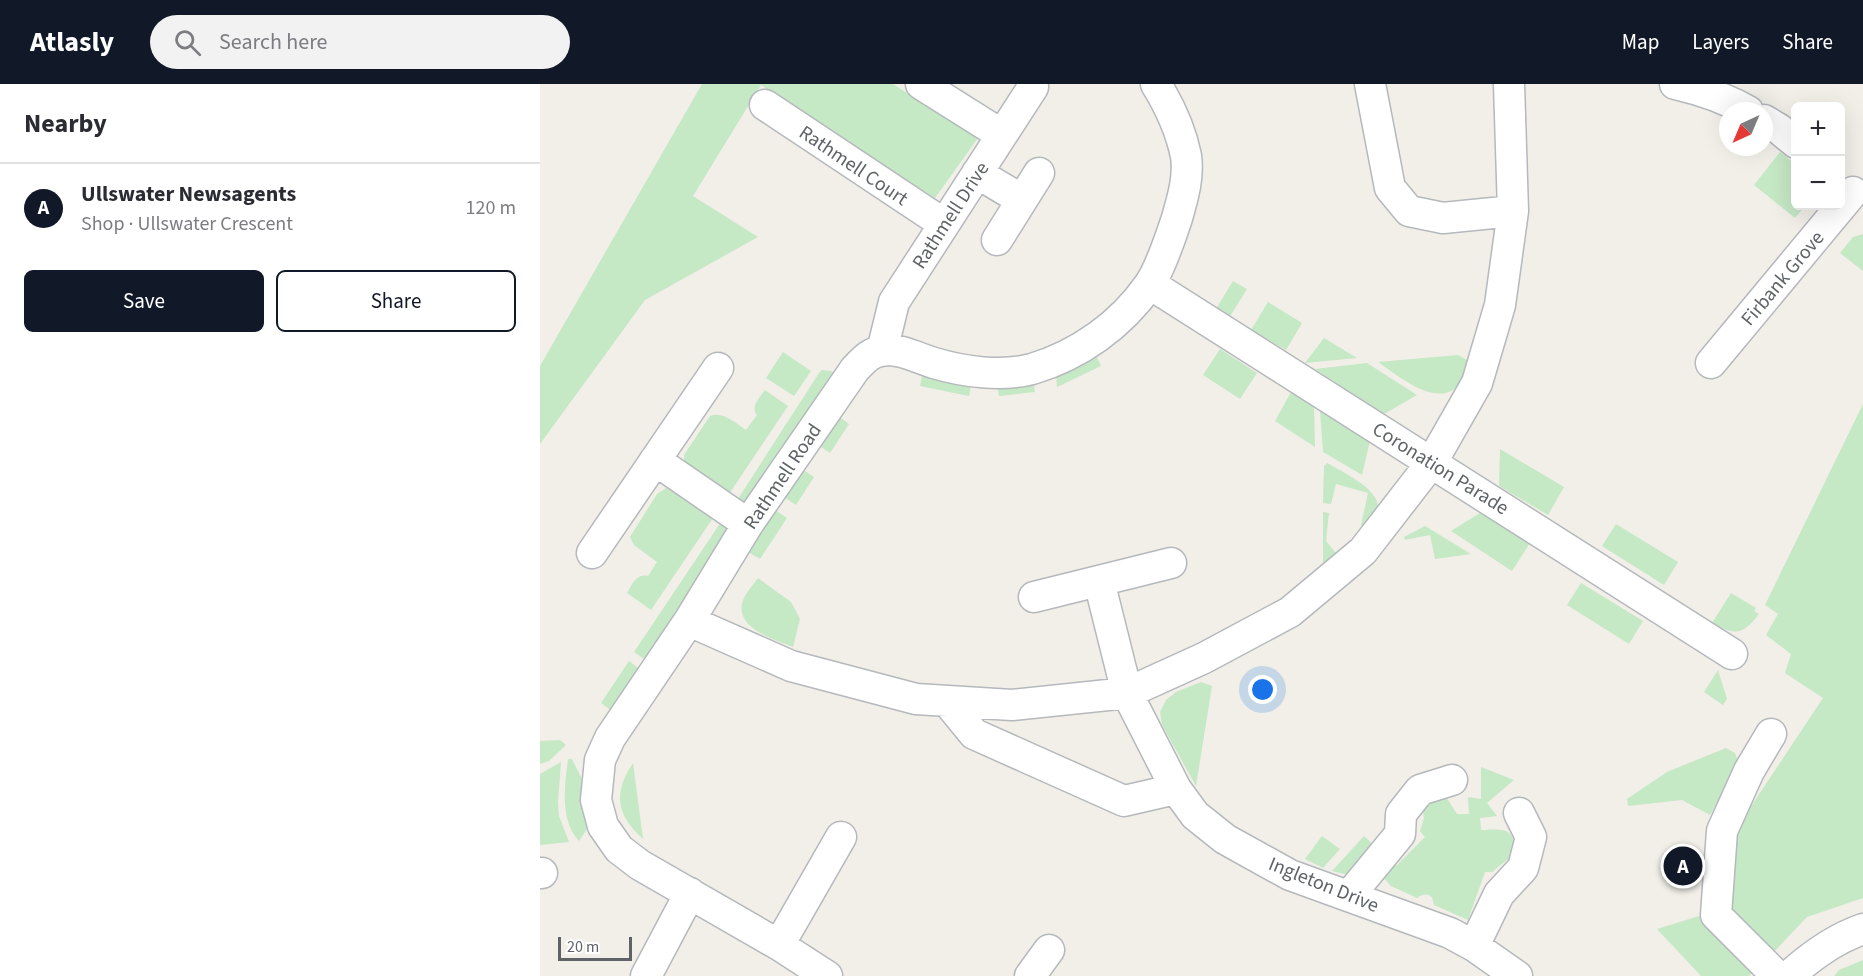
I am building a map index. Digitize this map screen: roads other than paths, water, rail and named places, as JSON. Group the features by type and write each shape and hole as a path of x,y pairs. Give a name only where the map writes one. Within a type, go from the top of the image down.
{"street":[{"path":"921,84 1002,135"},
{"path":"882,351 898,351 936,364 984,374 1032,369 1081,348 1117,323 1150,284 1173,232 1186,186 1186,156 1174,119 1156,84"},
{"path":"1370,84 1390,188 1408,211 1443,218 1513,211"},
{"path":"1675,84 1701,90 1730,102"},
{"path":"689,621 791,666 916,699 1012,705 1127,693 1204,658 1290,612 1363,551 1432,462 1477,383 1500,305 1513,211 1516,85"},
{"name":"Rathmell Drive","path":"882,351 894,302 1033,87"},
{"name":"Rathmell Court","path":"765,105 944,224"},
{"path":"1773,125 1791,139"},
{"path":"997,240 1039,172"},
{"path":"977,173 1022,200"},
{"name":"Firbank Grove","path":"1711,363 1852,191"},
{"name":"Coronation Parade","path":"1150,284 1732,654"},
{"name":"Rathmell Road","path":"827,976 779,945 640,865 619,849 603,826 596,800 600,760 610,738 689,621 748,524 855,369 867,357 882,351"},
{"path":"592,553 718,368"},
{"path":"655,460 748,524"},
{"path":"1034,597 1171,564"},
{"name":"Ingleton Drive","path":"1099,581 1127,693 1176,789 1195,815 1225,839 1290,874 1450,933 1474,946 1517,976"},
{"path":"948,701 974,734 1124,801 1176,789"},
{"path":"1770,734 1749,771 1722,831 1716,915 1777,976"},
{"path":"1349,896 1400,834 1401,814 1420,790 1452,780"},
{"path":"1474,946 1499,894 1523,868 1531,837 1519,813"},
{"path":"779,945 841,837"},
{"path":"646,976 690,893"},
{"path":"1789,976 1812,954 1863,929"},
{"path":"1030,976 1048,950"}],"place":[{"name":"Ullswater Newsagents","path":"1683,866"}]}
